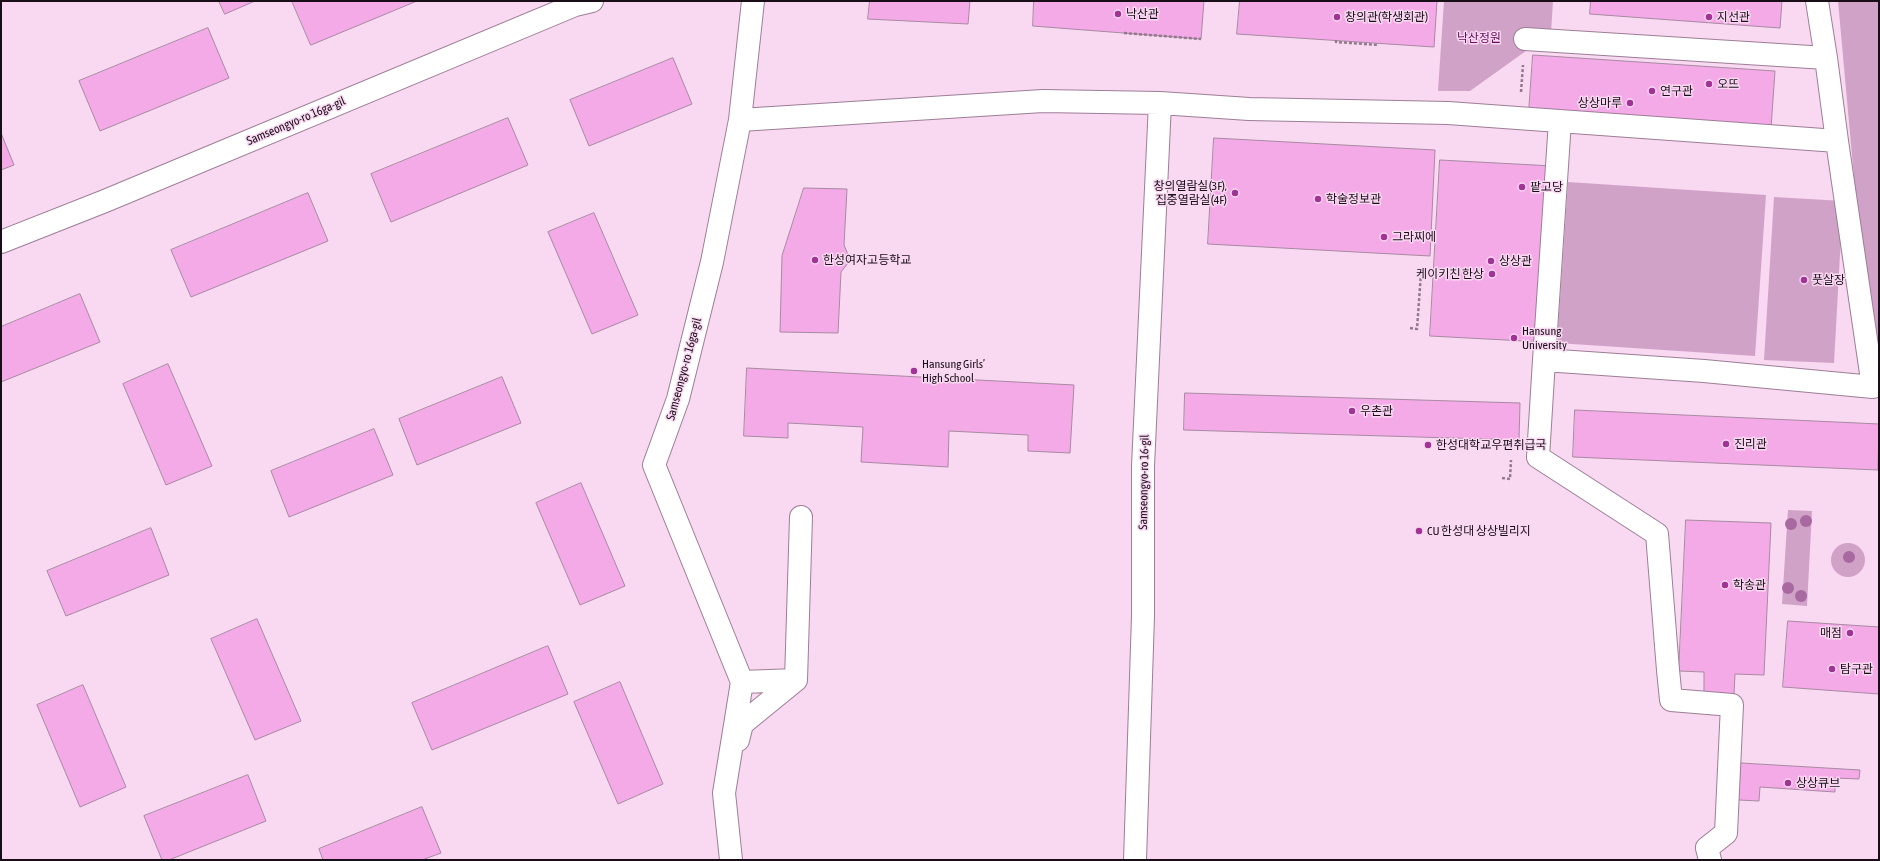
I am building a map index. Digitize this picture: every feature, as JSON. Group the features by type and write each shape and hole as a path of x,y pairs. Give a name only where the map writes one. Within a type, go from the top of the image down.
{"street":[{"name":"Samseongyo-ro 16ga-gil","path":"1,242 105,201 575,5 592,1"},
{"name":"Samseongyo-ro 16ga-gil","path":"742,682 654,465 678,399 712,262 740,120 753,1"},
{"path":"1544,360 1717,372 1873,387 1817,1"},
{"path":"1525,39 1826,58"},
{"path":"740,120 1043,101 1160,103 1250,109 1448,113 1837,141"},
{"name":"Samseongyo-ro 16-gil","path":"1135,860 1143,616 1143,466 1160,103"},
{"path":"1560,121 1538,457 1657,534 1668,670 1672,700 1732,705 1726,834 1709,854"},
{"path":"724,793 742,724 796,680 801,517"},
{"path":"731,860 724,793 742,682 796,680"}],"path":[{"path":"1124,33 1201,39"},
{"path":"1519,118 1525,39"},
{"path":"1336,40 1336,42 1380,45"},
{"path":"1410,328 1417,329 1421,273 1427,274"},
{"path":"1502,478 1510,479 1512,456"}],"green space":[{"name":"낙산정원","path":"1444,1 1553,1 1551,33 1470,91 1438,91"},
{"path":"1838,1 1879,1 1879,392 1873,387"},
{"path":"1568,182 1766,195 1755,356 1557,343"},
{"name":"풋살장","path":"1774,197 1843,201 1834,363 1764,360"},
{"path":"1788,510 1812,511 1807,606 1782,604"},
{"path":"1845,543 1851,543 1855,544 1862,550 1865,560 1864,567 1858,574 1851,577 1845,577 1841,576 1834,570 1831,563 1831,557 1832,553 1838,546"}],"building":[{"path":"219,1 255,1 225,14"},
{"path":"292,1 417,1 311,45"},
{"path":"870,1 970,1 968,24 868,19"},
{"name":"낙산관","path":"1034,1 1204,1 1201,39 1033,26"},
{"name":"창의관(학생회관)","path":"1240,1 1437,1 1434,47 1237,34"},
{"name":"지선관","path":"1591,1 1782,1 1780,28 1590,14"},
{"path":"208,28 229,78 100,131 79,81"},
{"name":"연구관","path":"1533,55 1775,71 1771,128 1529,112"},
{"path":"673,58 692,104 589,146 570,100"},
{"path":"508,118 528,165 391,222 371,174"},
{"path":"1,133 14,165 1,170"},
{"path":"1214,138 1435,150 1430,256 1208,244"},
{"name":"상상관","path":"1440,160 1553,166 1543,342 1430,336"},
{"name":"한성여자고등학교","path":"804,188 847,189 844,245 849,257 848,263 841,272 838,333 780,332 782,256"},
{"path":"308,193 328,241 191,297 171,250"},
{"path":"594,213 638,315 592,334 548,232"},
{"path":"80,294 100,342 1,382 1,327"},
{"path":"168,364 212,466 166,485 123,384"},
{"path":"747,368 1074,385 1070,453 1028,451 1028,435 949,431 948,467 861,462 863,427 788,423 788,438 744,436"},
{"path":"502,377 521,423 417,465 399,419"},
{"name":"우촌관","path":"1185,393 1520,403 1519,440 1184,430"},
{"name":"진리관","path":"1575,410 1879,424 1878,470 1573,457"},
{"path":"374,429 393,475 289,517 271,471"},
{"path":"581,483 625,586 580,605 536,503"},
{"name":"학송관","path":"1686,520 1771,523 1764,675 1735,674 1734,694 1704,692 1704,672 1679,671"},
{"path":"151,528 169,575 66,616 47,571"},
{"path":"257,619 301,721 255,740 211,639"},
{"name":"탐구관","path":"1788,621 1879,627 1879,694 1783,687"},
{"path":"548,646 568,694 432,750 412,703"},
{"path":"620,682 663,784 618,804 574,702"},
{"path":"83,685 126,787 80,807 37,705"},
{"name":"상상큐브","path":"1741,763 1860,770 1859,779 1835,778 1835,792 1760,787 1759,801 1739,800"},
{"path":"248,775 266,821 169,860 162,860 144,816"},
{"path":"422,807 441,853 422,860 323,860 319,849"}],"place":[{"name":"낙산관","path":"1118,14"},
{"name":"창의관(학생회관)","path":"1337,17"},
{"name":"지선관","path":"1709,17"},
{"name":"오뜨","path":"1709,84"},
{"name":"연구관","path":"1652,91"},
{"name":"상상마루","path":"1630,103"},
{"name":"팥고당","path":"1522,187"},
{"name":"창의열람실(3F), 집중열람실(4F)","path":"1235,193"},
{"name":"학술정보관","path":"1318,199"},
{"name":"그라찌에","path":"1384,237"},
{"name":"한성여자고등학교","path":"815,260"},
{"name":"상상관","path":"1491,261"},
{"name":"케이키친 한상","path":"1492,274"},
{"name":"풋살장","path":"1804,280"},
{"name":"Hansung University","path":"1514,338"},
{"name":"Hansung Girls’ High School","path":"914,371"},
{"name":"우촌관","path":"1352,411"},
{"name":"진리관","path":"1726,444"},
{"name":"한성대학교우편취급국","path":"1428,445"},
{"name":"CU 한성대 상상빌리지","path":"1419,531"},
{"name":"학송관","path":"1725,585"},
{"name":"매점","path":"1850,633"},
{"name":"탐구관","path":"1832,669"},
{"name":"상상큐브","path":"1788,783"}]}
